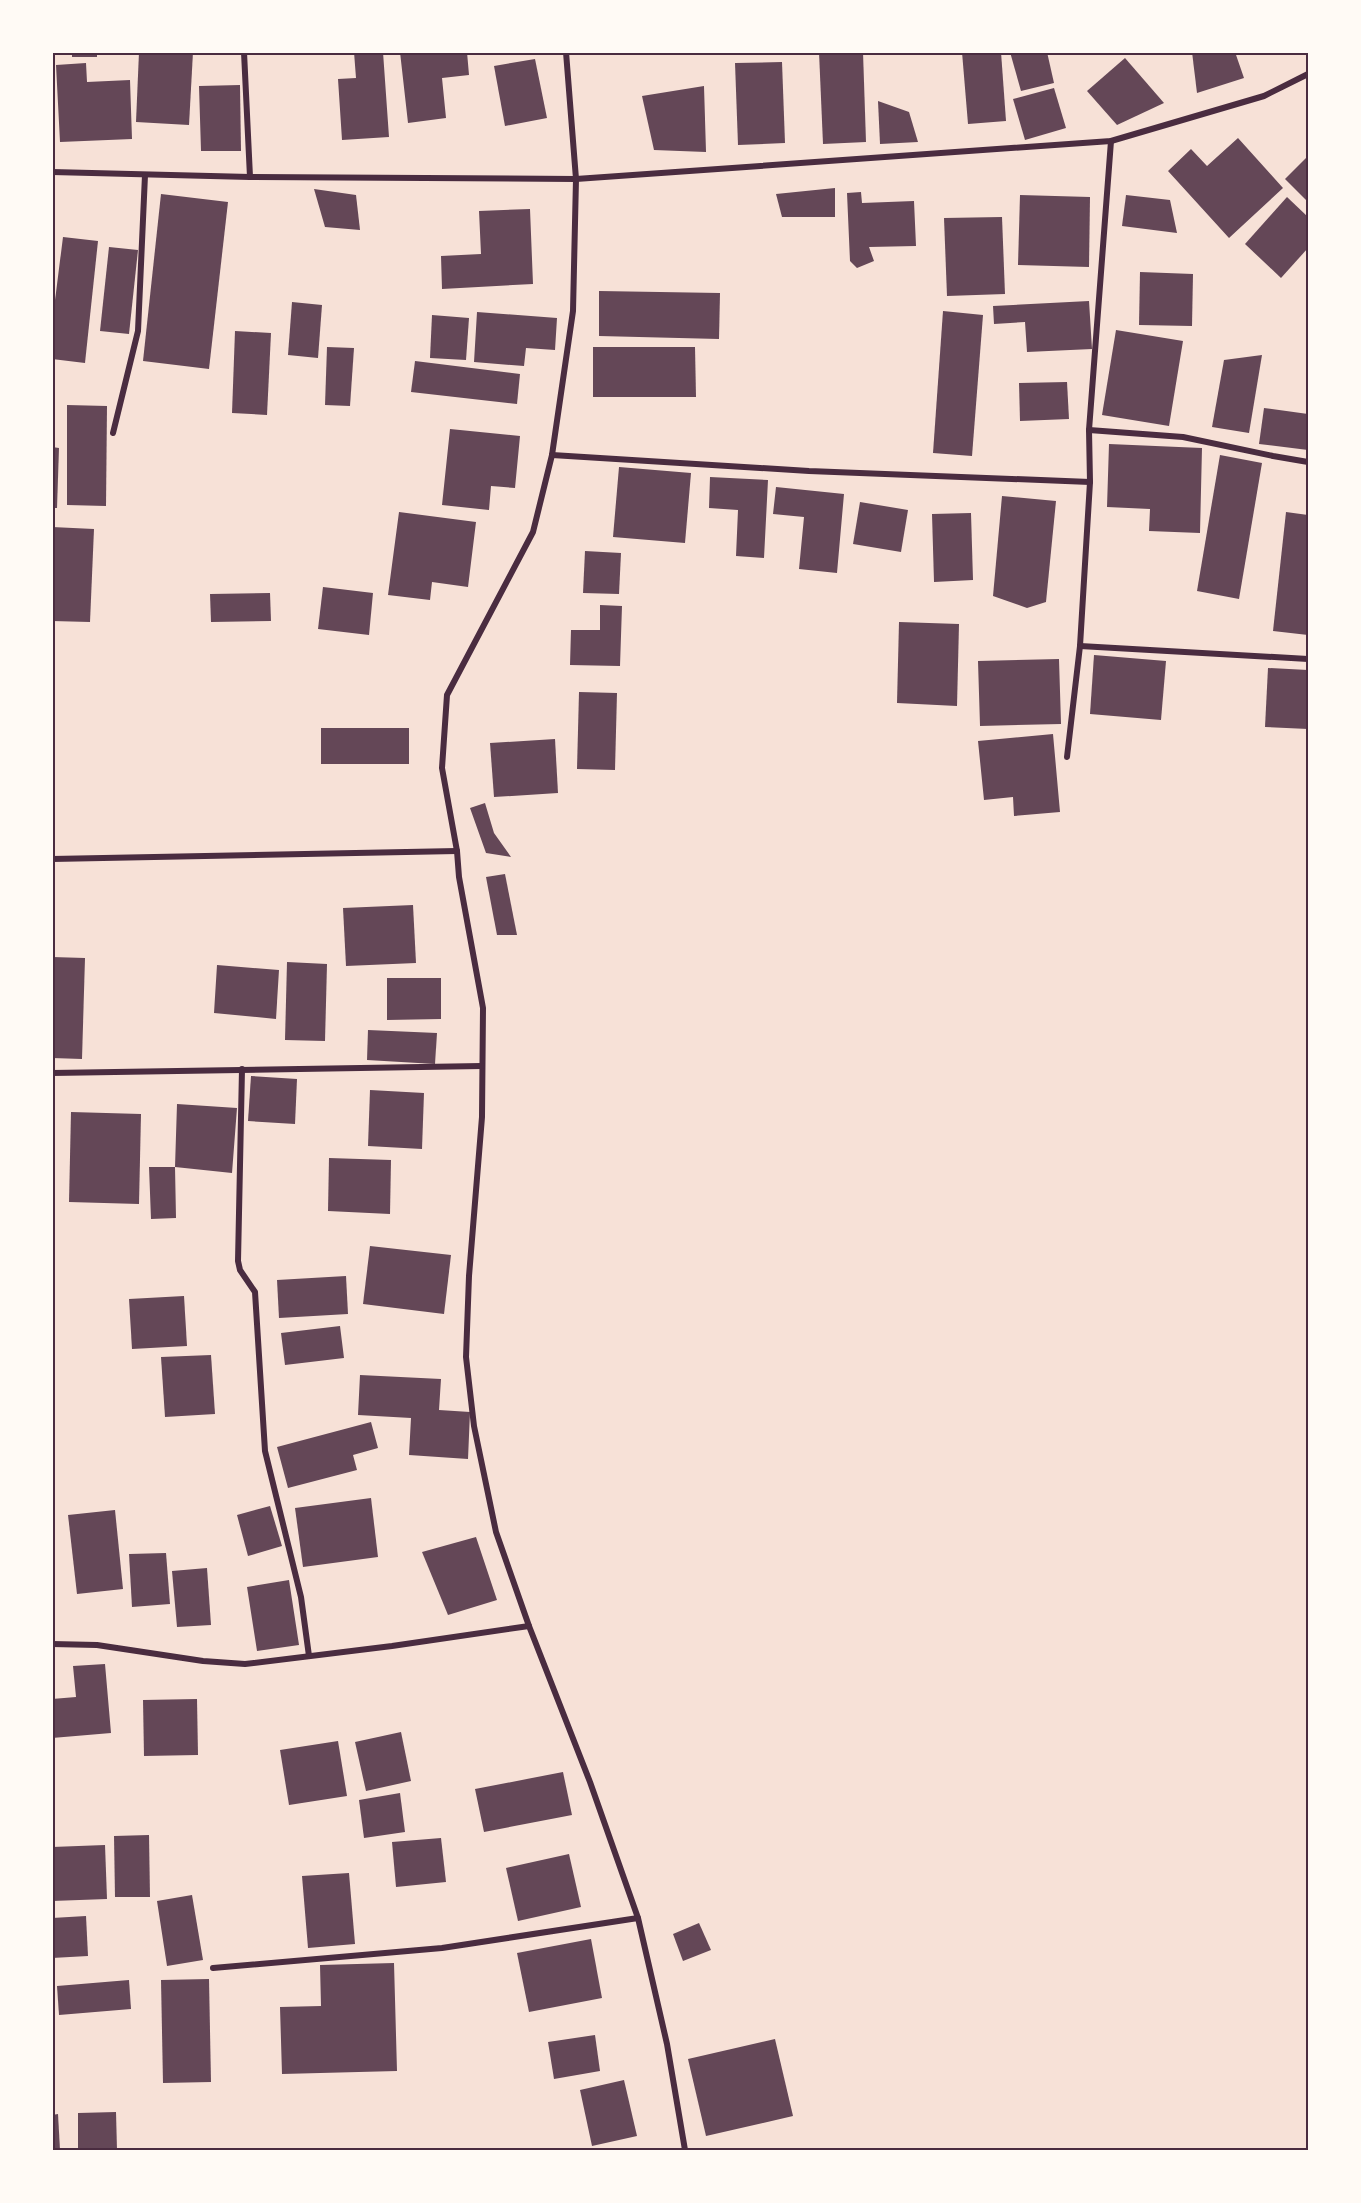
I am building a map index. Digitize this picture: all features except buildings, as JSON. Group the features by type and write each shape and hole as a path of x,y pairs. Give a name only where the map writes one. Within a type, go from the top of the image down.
{"street":[{"path":"244,52 250,177"},
{"path":"566,52 576,179 573,311 552,455 533,532 447,695 442,768 483,1008 482,1117 469,1276 466,1357 474,1426 496,1532 529,1626 590,1782 638,1918 667,2044 685,2151"},
{"path":"52,172 250,177 576,179 1111,141 1264,96 1308,74"},
{"path":"1067,757 1080,646 1090,482 1089,430 1111,141"},
{"path":"112,434 138,331 144,175"},
{"path":"1089,430 1183,437 1308,462"},
{"path":"552,455 809,471 1090,482"},
{"path":"1080,646 1308,659"},
{"path":"52,859 457,851"},
{"path":"52,1073 483,1066"},
{"path":"242,1069 238,1262 240,1270 255,1292 265,1451 301,1597 309,1656"},
{"path":"52,1644 98,1645 203,1662 244,1664 529,1626"},
{"path":"213,1968 442,1948 638,1918"}]}
